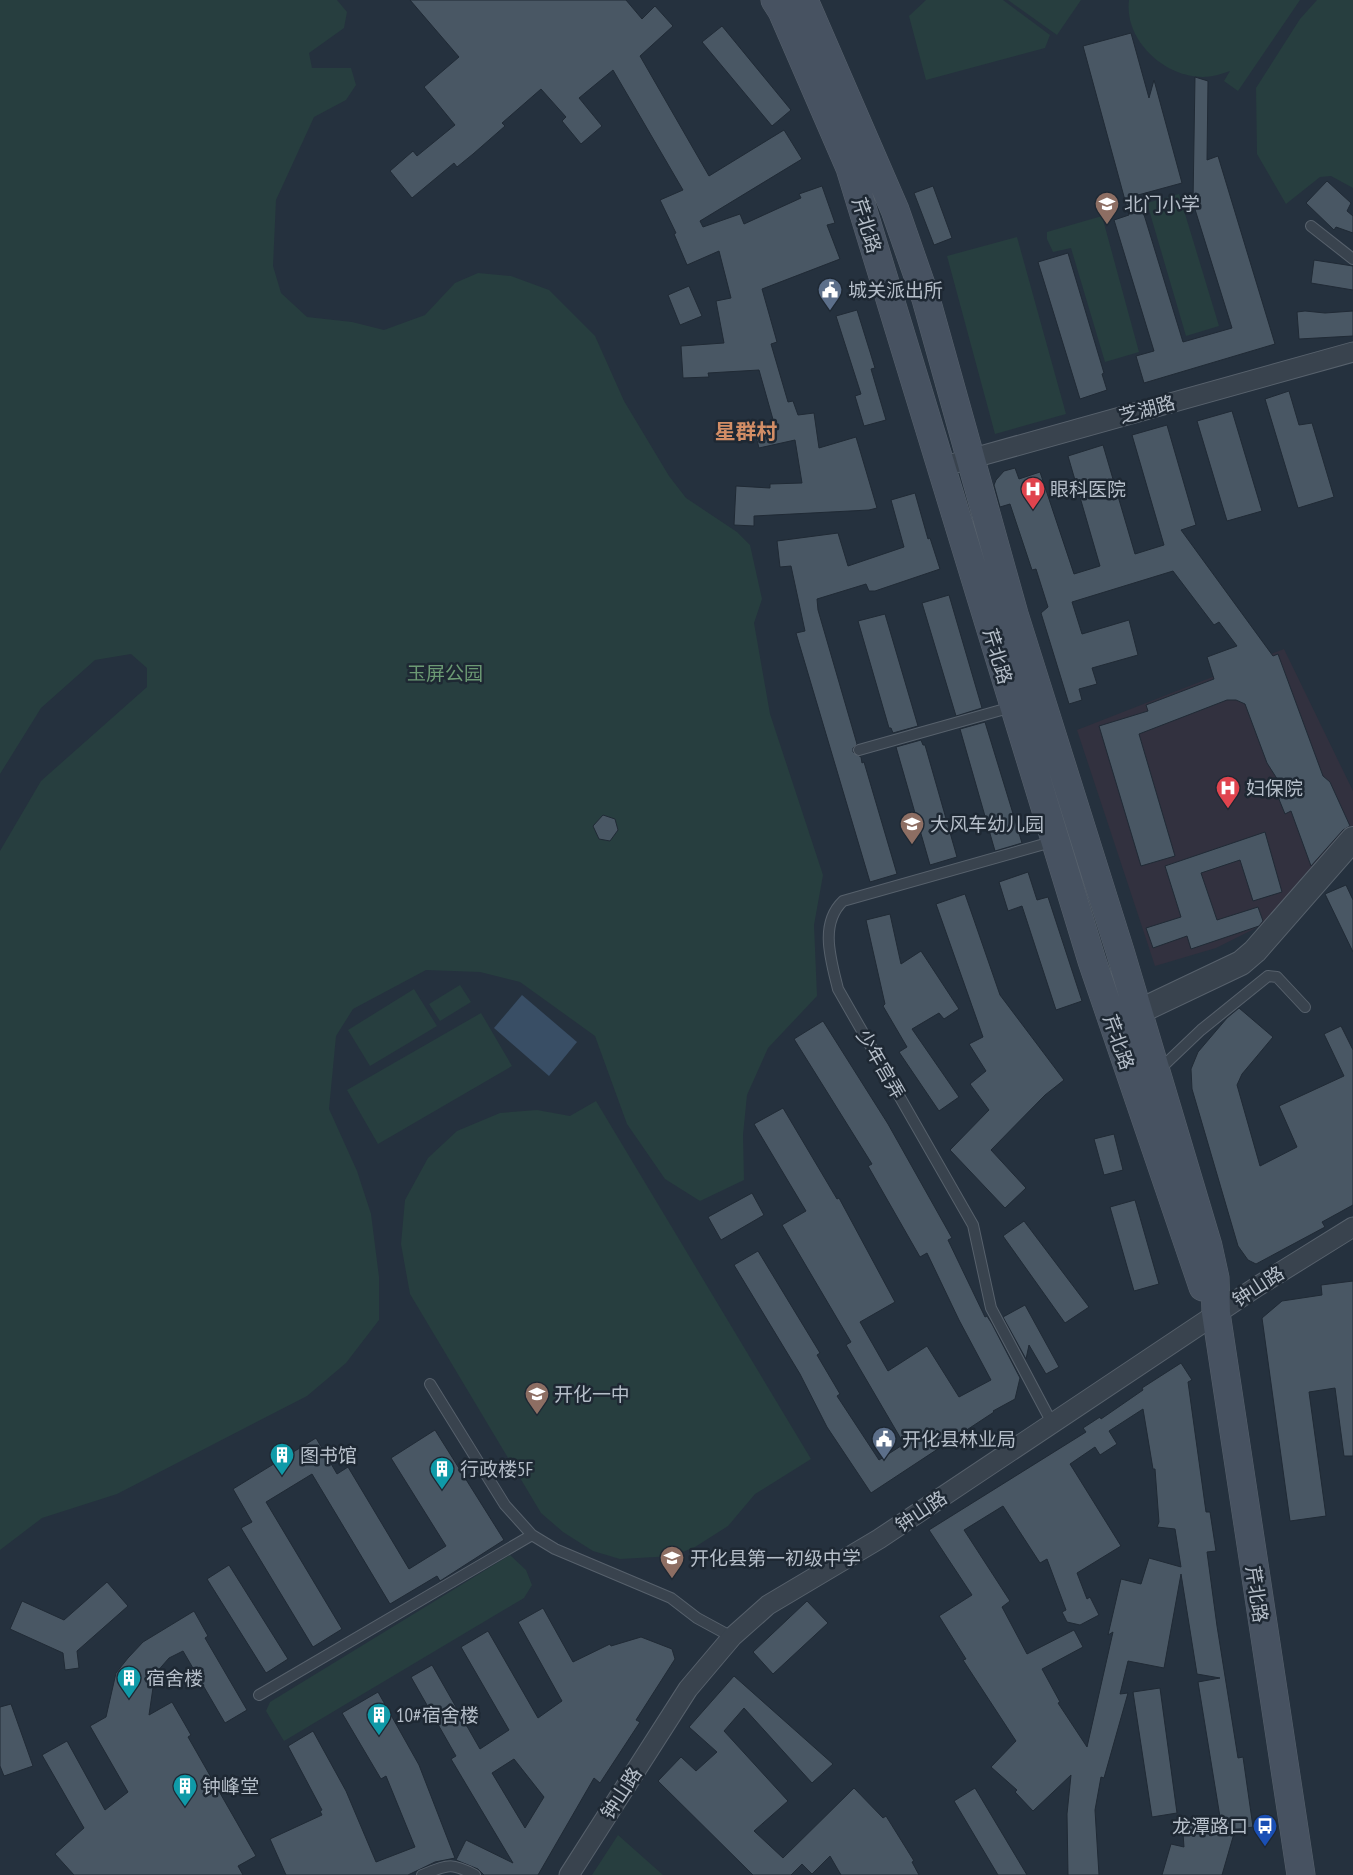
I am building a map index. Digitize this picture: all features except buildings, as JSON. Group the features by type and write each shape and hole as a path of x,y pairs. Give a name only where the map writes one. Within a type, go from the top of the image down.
{"main road":[{"name":"芹北路","path":"790,3 895,210 926,299 1014,614 1120,951 1208,1246 1215,1278 1216,1313 1301,1875"},
{"name":"芹北路","path":"790,3 850,168 1092,961 1199,1280 1216,1313"}],"street":[{"name":"芝湖路","path":"941,468 970,458 1353,352"},
{"path":"1138,1012 1241,963 1255,951 1353,839"},
{"path":"1092,961 1120,951"},
{"name":"钟山路","path":"569,1875 688,1689 732,1638 768,1605 879,1539 1216,1313 1353,1227"}],"lane":[{"path":"1311,226 1353,259"},
{"path":"859,750 1013,707"},
{"name":"少年宫弄","path":"1052,1423 991,1308 973,1225 838,989 829,952 830,917 843,900 1055,841"},
{"path":"1157,1072 1201,1030 1268,976 1277,977 1305,1007"},
{"path":"430,1384 505,1505 532,1535 555,1549 671,1598 697,1618 732,1638"},
{"path":"259,1695 532,1535"},
{"path":"422,1875 443,1867 456,1865 476,1875"}],"shaded area":[{"name":"妇保院","path":"1284,649 1353,791 1353,827 1264,924 1216,948 1155,966 1077,730"}],"green space":[{"name":"玉屏公园","path":"0,0 337,0 347,12 344,28 309,53 312,68 351,68 356,85 346,100 314,117 276,200 273,266 281,293 307,317 352,322 384,330 425,315 455,283 478,273 511,276 549,290 595,336 624,401 669,476 686,498 737,532 750,545 762,599 754,623 770,714 823,875 814,925 817,996 768,1048 747,1095 743,1135 744,1180 700,1201 665,1179 627,1124 595,1036 520,982 480,972 426,970 353,1009 336,1036 329,1109 357,1171 371,1214 379,1277 379,1320 346,1363 307,1396 117,1494 42,1518 0,1550 0,851 41,781 147,687 147,668 131,654 95,660 41,708 0,774"},
{"path":"926,0 1003,0 1050,35 1045,48 926,80 909,16"},
{"path":"1008,0 1081,0 1057,35"},
{"path":"1129,0 1300,0 1238,91 1224,81 1230,71 1206,77 1188,75 1174,71 1150,54 1140,42 1133,29 1129,15"},
{"path":"1317,0 1353,0 1353,188 1331,176 1320,177 1286,204 1257,154 1256,88 1300,19"},
{"path":"1179,194 1219,326 1186,336 1147,203"},
{"path":"1102,216 1139,352 1105,362 1071,248 1053,252 1047,239 1047,232"},
{"path":"1017,237 1066,414 995,434 947,256"},
{"path":"460,985 471,1002 440,1021 429,1004"},
{"path":"414,989 437,1026 370,1066 348,1030"},
{"path":"481,1013 512,1066 378,1144 347,1090"},
{"path":"596,1101 811,1459 755,1494 728,1526 695,1547 673,1556 620,1559 593,1551 563,1532 541,1513 410,1294 401,1244 405,1200 428,1158 457,1131 500,1113 537,1110 570,1116"},
{"path":"510,1555 526,1570 532,1585 524,1598 284,1741 266,1711 270,1702"},
{"path":"618,1835 663,1875 592,1875"}],"water":[{"path":"522,995 577,1042 549,1076 494,1028"}],"place":[{"name":"北门小学","path":"1107,225"},
{"name":"城关派出所","path":"830,311"},
{"name":"眼科医院","path":"1033,510"},
{"name":"妇保院","path":"1228,809"},
{"name":"大风车幼儿园","path":"912,845"},
{"name":"开化一中","path":"537,1415"},
{"name":"开化县林业局","path":"884,1460"},
{"name":"图书馆","path":"282,1476"},
{"name":"行政楼5F","path":"442,1490"},
{"name":"开化县第一初级中学","path":"672,1579"},
{"name":"宿舍楼","path":"129,1699"},
{"name":"10#宿舍楼","path":"379,1736"},
{"name":"钟峰堂","path":"185,1807"},
{"name":"龙潭路口","path":"1265,1847"}],"district":[{"name":"星群村","path":"746,431"}]}
